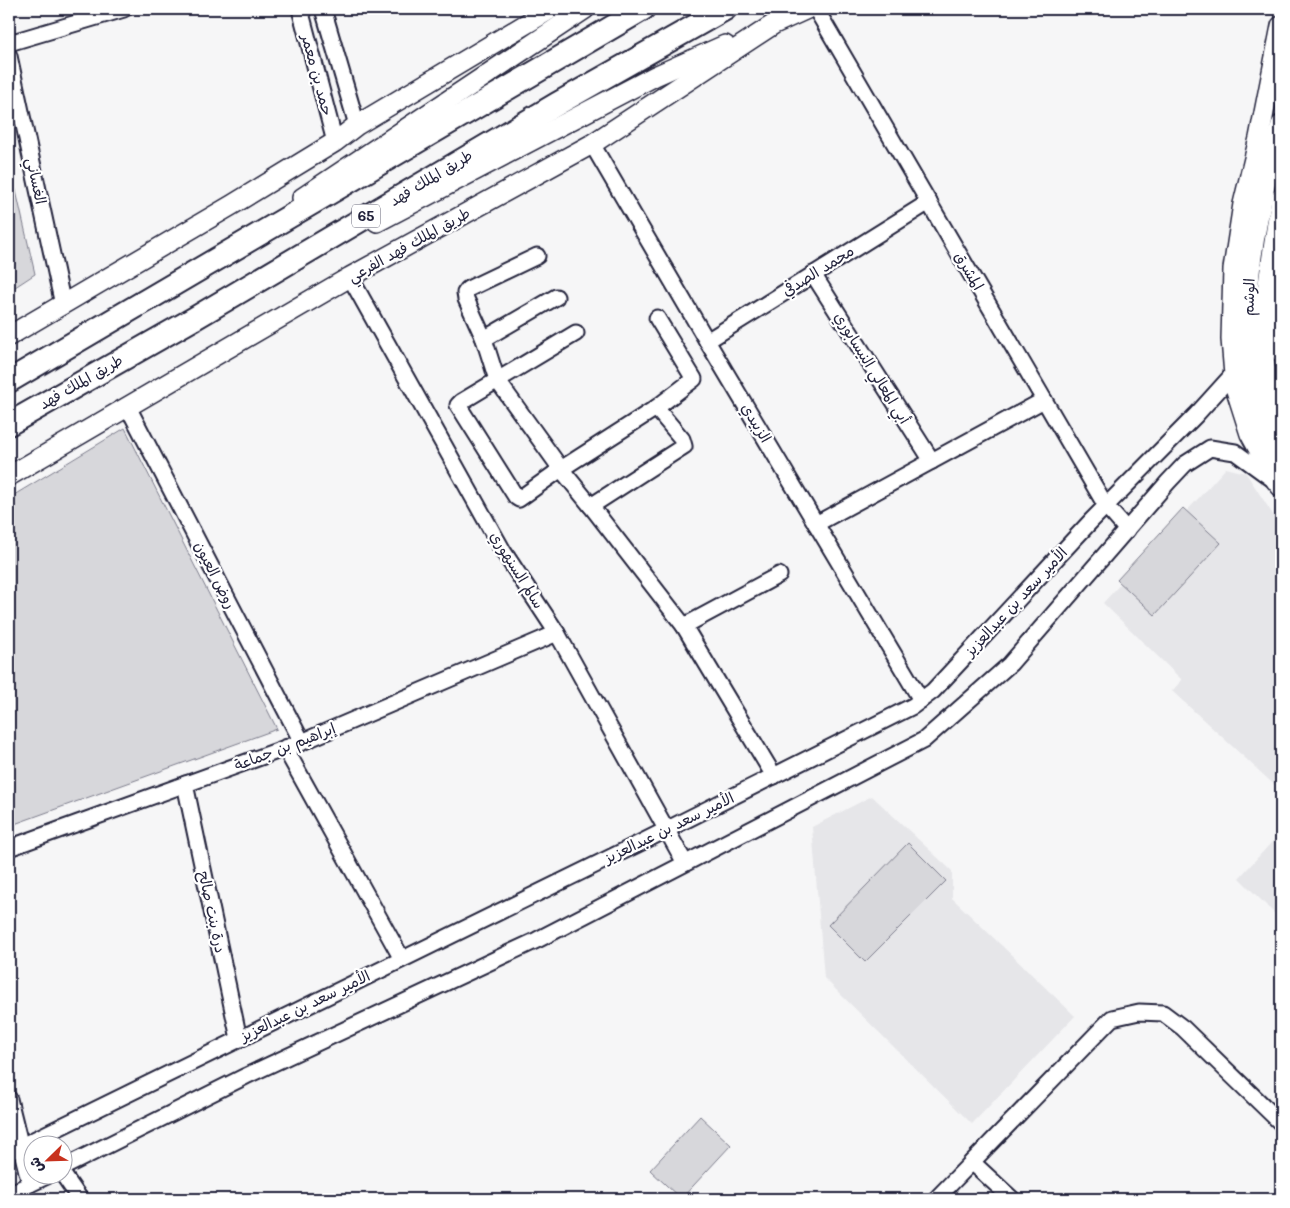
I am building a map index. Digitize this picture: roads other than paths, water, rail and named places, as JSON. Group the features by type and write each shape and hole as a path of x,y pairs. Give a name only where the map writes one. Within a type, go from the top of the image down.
{"highway":[{"name":"65","path":"9,381 643,9"},
{"name":"طريق الملك فهد","path":"9,424 195,318 557,104 725,9"}],"main road":[{"path":"9,336 335,142 357,125 551,9"},
{"path":"172,286 372,150 586,9"},
{"name":"طريق الملك فهد الفرعي","path":"9,476 350,277 592,144 774,24 806,9"},
{"path":"195,318 655,76 774,24"},
{"path":"1279,479 1250,434 1235,387 1231,339 1233,269 1243,204 1259,138 1281,26"},
{"name":"الوشم","path":"1279,479 1261,421 1253,387 1248,343 1248,284 1254,236 1281,125"},
{"name":"الوشم","path":"1281,198 1271,255 1263,326 1264,354 1268,380 1274,406 1281,424"},
{"path":"1281,294 1279,310 1281,352"},
{"path":"9,435 103,369"}],"street":[{"path":"9,43 124,9"},
{"name":"حمد بن معمر","path":"300,9 335,142"},
{"name":"حمد بن معمر","path":"323,9 357,125"},
{"name":"المشرق","path":"816,9 1106,506 1127,530"},
{"name":"الغساني","path":"9,56 63,305"},
{"name":"الزبيدي","path":"592,144 921,700"},
{"name":"محمد الصدفي","path":"707,341 929,202"},
{"path":"537,256 468,289 465,293 484,339 496,380 561,469 684,626 774,776"},
{"name":"أبي المعالي النيسابوري","path":"813,274 932,461"},
{"name":"سالم السنهوري","path":"350,277 503,551 557,633 685,863"},
{"path":"484,339 556,297"},
{"path":"576,333 496,380 461,402 458,407 519,499 561,469 656,408 694,378 657,318"},
{"name":"الأمير سعد بن عبدالعزيز","path":"15,1149 913,706 933,691 1106,506 1196,415 1234,373"},
{"path":"816,524 1044,400"},
{"name":"روض العيون","path":"128,407 302,742"},
{"path":"591,506 684,446 682,440 656,408"},
{"path":"72,1163 246,1076 537,940 924,740 1010,664 1185,464 1210,448 1236,452 1279,479"},
{"path":"684,626 780,575"},
{"name":"إبراهيم بن جماعة","path":"9,848 302,742 557,633"},
{"path":"285,748 402,959"},
{"name":"درة بنت صالح","path":"185,784 239,1039"},
{"path":"936,1199 1112,1018 1139,1012 1163,1013 1177,1023 1281,1123"},
{"path":"9,1099 15,1149 22,1165"},
{"path":"972,1162 1012,1199"},
{"path":"9,1194 26,1186"},
{"path":"71,1186 80,1199"}]}
